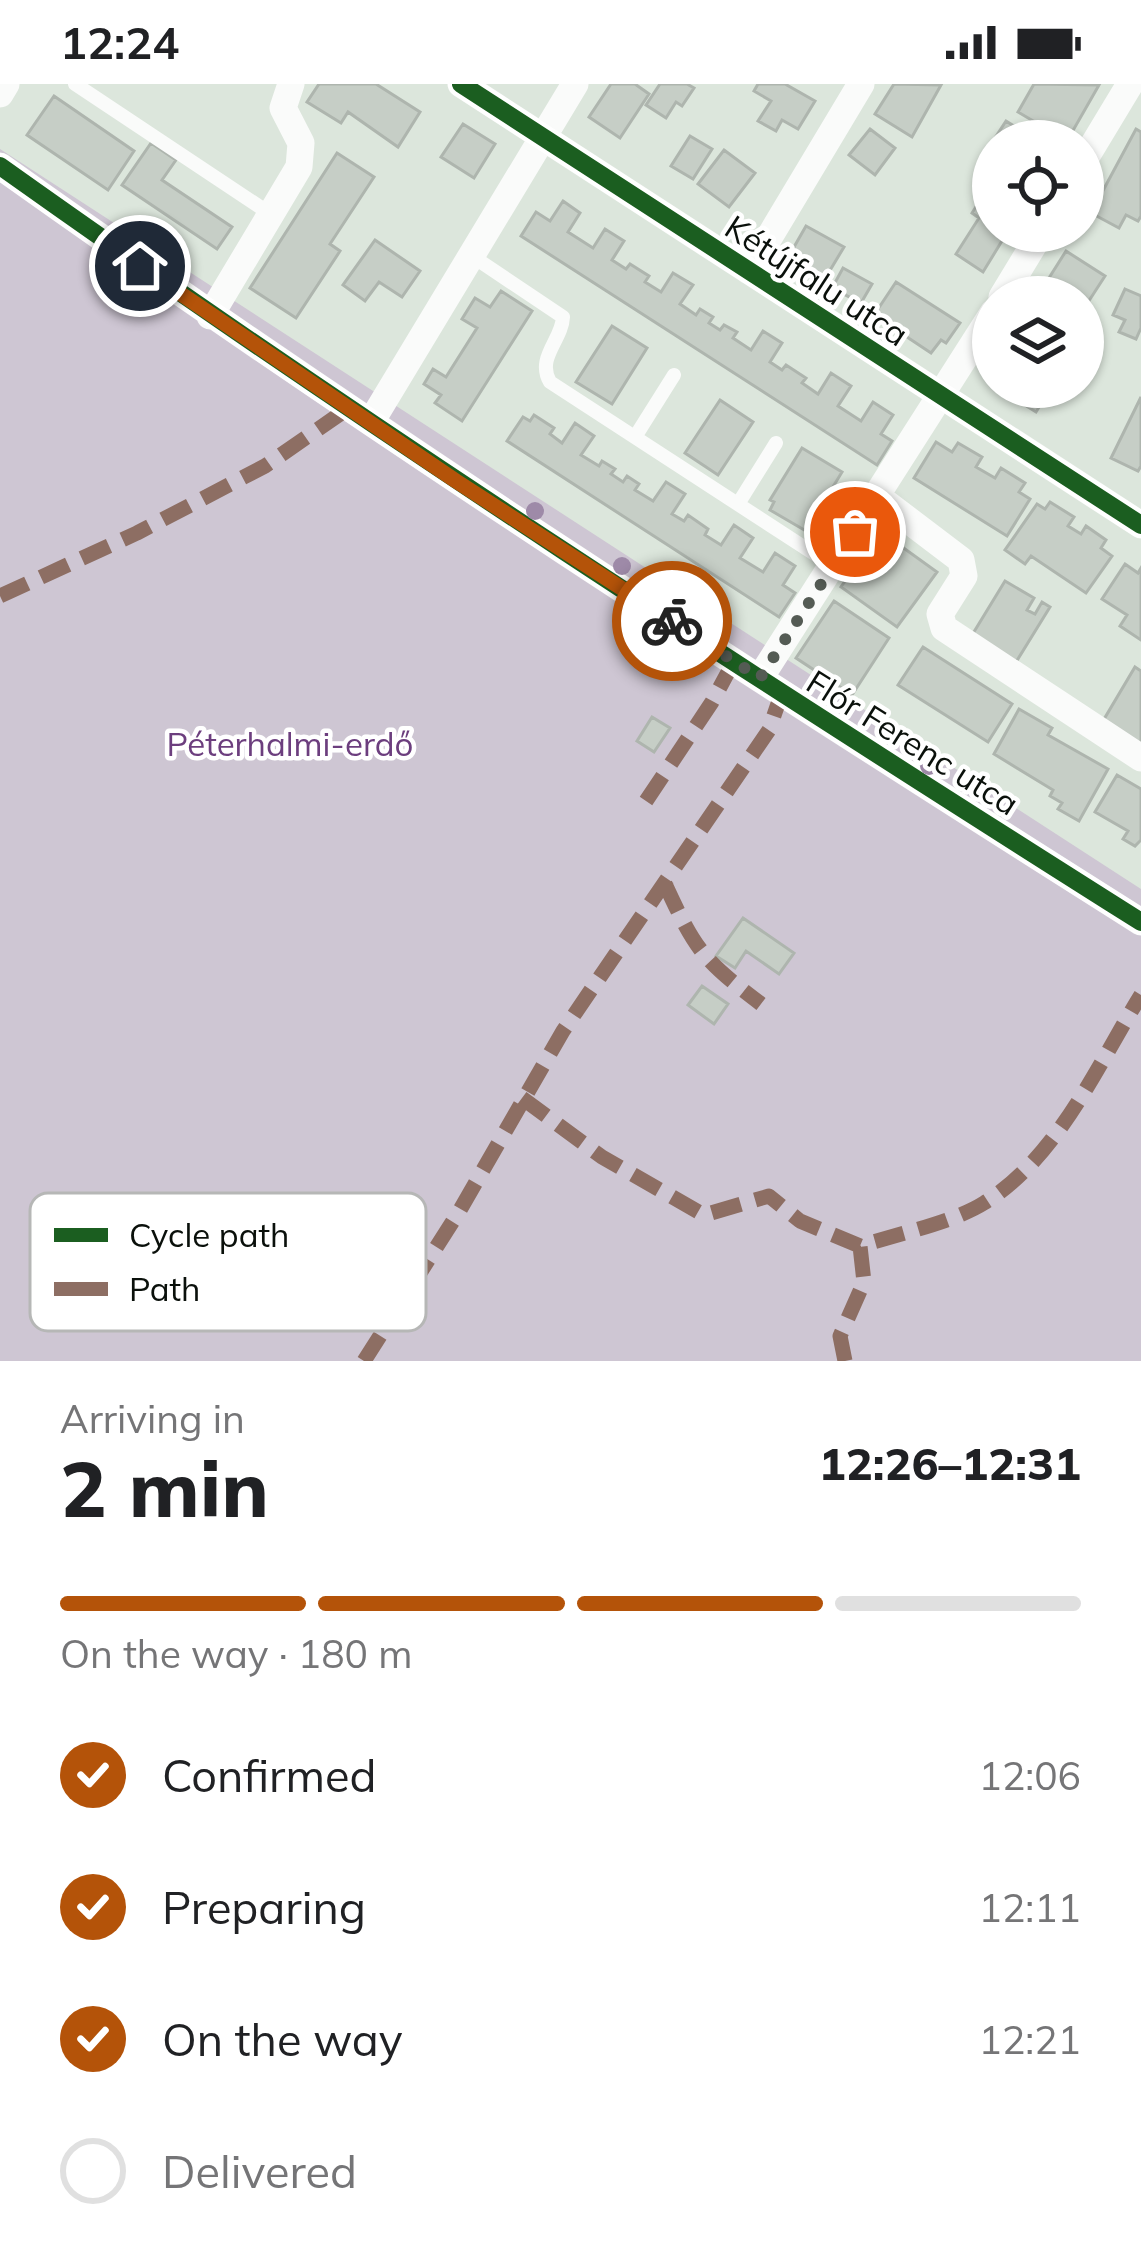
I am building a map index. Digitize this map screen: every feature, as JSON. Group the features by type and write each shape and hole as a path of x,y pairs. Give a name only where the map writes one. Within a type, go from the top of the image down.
{"street":[{"path":"0,94 6,84"},
{"path":"210,316 302,155 283,108 291,84"},
{"name":"Kétújfalu utca","path":"460,84 1141,524"},
{"path":"371,422 575,84"},
{"path":"749,271 861,84"},
{"path":"1104,127 1130,84"},
{"name":"Flór Ferenc utca","path":"0,166 210,316 1141,922"},
{"path":"760,678 972,348"},
{"path":"878,497 962,560 964,576 940,614 944,628 1141,758"}],"lane":[{"path":"75,84 269,213"},
{"path":"472,256 558,311 564,323 546,358 544,372 550,382 833,566"},
{"path":"635,437 674,374"},
{"path":"738,504 776,443"}],"green space":[{"name":"Péterhalmi-erdő","path":"0,149 1141,889 1141,1361 0,1361"}],"building":[{"path":"319,84 376,84 420,112 398,147 348,112 341,123 307,102"},
{"path":"611,84 635,84 649,94 620,138 589,117"},
{"path":"660,84 694,88 682,106 676,102 666,118 646,105"},
{"path":"758,84 785,84 815,101 798,129 782,120 776,131 758,121 771,101 754,91"},
{"path":"894,84 941,85 912,137 875,114"},
{"path":"1034,84 1099,85 1079,120 1032,120 1018,112"},
{"path":"54,96 134,151 108,190 27,135"},
{"path":"463,124 495,144 474,178 441,157"},
{"path":"870,129 895,148 875,175 849,155"},
{"path":"1136,129 1141,132 1138,221 1126,215 1119,228 1104,220 1104,189"},
{"path":"690,136 712,149 693,179 671,166"},
{"path":"151,143 176,160 162,180 232,227 217,249 122,185"},
{"path":"724,150 755,173 729,207 698,184"},
{"path":"337,153 374,177 330,244 340,251 296,318 250,288"},
{"path":"563,201 580,213 568,232 593,248 605,229 624,241 612,260 649,276 645,282 661,292 673,273 693,285 680,304 696,315 700,309 713,317 709,323 720,330 724,325 737,332 733,338 751,350 763,331 782,343 770,362 782,370 786,365 806,378 802,383 818,394 831,373 851,386 838,406 861,421 873,402 893,415 881,434 892,441 877,465 521,236 536,212 550,221"},
{"path":"806,226 844,247 823,282 786,261"},
{"path":"972,229 972,252 995,252 983,272 956,254"},
{"path":"375,240 420,271 402,297 379,282 365,301 343,285"},
{"path":"1068,252 1105,276 1104,278 1050,276"},
{"path":"843,268 872,284 861,303 832,288"},
{"path":"896,282 960,323 946,343 941,340 931,353 874,315"},
{"path":"1125,289 1141,296 1141,328 1136,339 1119,332 1125,320 1113,315"},
{"path":"501,291 532,311 462,421 435,403 441,395 424,384 433,369 446,377 477,328 462,319 475,298 490,307"},
{"path":"612,326 647,348 612,404 576,382"},
{"path":"1141,397 1141,466 1138,471 1111,458"},
{"path":"720,400 753,422 718,475 685,453"},
{"path":"534,415 554,428 550,434 562,443 575,423 594,436 581,455 615,469 611,474 623,482 627,476 639,484 635,490 653,501 666,482 685,494 672,514 684,521 688,515 721,545 734,525 753,538 740,558 763,572 775,553 795,566 783,585 795,593 779,617 507,441 523,417 530,421"},
{"path":"936,442 952,452 958,443 982,457 976,467 995,478 1001,468 1025,483 1019,492 1030,499 1007,536 914,478"},
{"path":"802,448 842,472 806,531 770,510 774,502 770,500"},
{"path":"1050,502 1074,517 1068,526 1081,534 1086,526 1106,540 1101,548 1112,556 1086,593 1031,556 1025,564 1005,550 1037,504 1045,509"},
{"path":"880,531 937,572 897,627 841,587"},
{"path":"1125,564 1138,573 1141,568 1141,640 1120,626 1127,615 1102,599"},
{"path":"1005,581 1034,598 1027,610 1035,614 1042,602 1050,607 1013,667 969,640"},
{"path":"834,601 889,638 852,695 796,658"},
{"path":"923,647 1012,704 988,742 898,685"},
{"path":"1135,667 1141,671 1141,747 1100,726"},
{"path":"1019,709 1052,728 1048,735 1108,769 1079,821 1058,809 1062,803 1050,796 1053,790 994,754"},
{"path":"652,717 670,728 654,752 637,741"},
{"path":"1117,775 1141,789 1141,840 1135,846 1123,839 1128,831 1095,812"},
{"path":"743,918 794,953 779,974 746,951 735,968 716,956"},
{"path":"702,986 728,1004 714,1024 688,1005"}],"marked path":[{"path":"0,596 137,533 265,466 350,407"},
{"path":"646,801 734,661"},
{"path":"426,1263 563,1031 769,730 781,695"},
{"path":"665,884 703,953 761,1004"},
{"path":"522,1098 602,1157 704,1215 769,1196 800,1221 860,1246 956,1216 1010,1184 1055,1136 1141,995"},
{"path":"845,1361 840,1336 864,1282 860,1246"},
{"path":"364,1361 383,1331"}],"cycle path":[{"path":"461,84 1141,525"},
{"path":"0,166 565,552 1141,922"}],"way so far":[{"path":"672,621 760,678 855,532"}],"route":[{"path":"140,266 672,621"}]}
